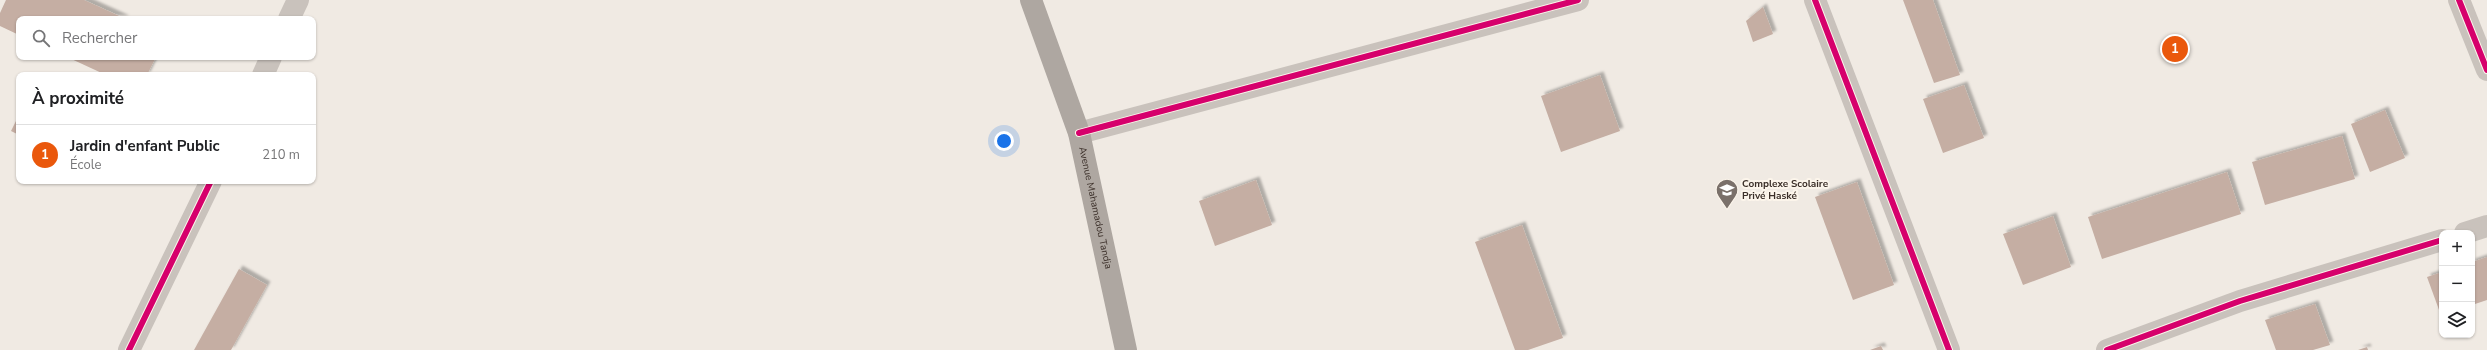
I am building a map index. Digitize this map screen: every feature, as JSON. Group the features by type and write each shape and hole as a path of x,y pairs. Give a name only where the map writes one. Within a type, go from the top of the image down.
{"main road":[{"name":"Avenue Mahamadou Tandja","path":"1031,0 1079,133 1126,350"}],"street":[{"path":"290,16 298,0"},
{"path":"1079,133 1578,0"},
{"path":"1815,0 1949,350"},
{"path":"2459,0 2487,70"},
{"path":"264,72 270,60"},
{"path":"129,350 210,184"},
{"path":"2474,230 2487,226"},
{"path":"2107,350 2240,301 2439,241"}],"building":[{"path":"6,0 84,0 119,16 16,16 16,34 0,26 0,13"},
{"path":"1903,0 1933,0 1960,75 1934,83"},
{"path":"1763,7 1773,34 1753,42 1746,21"},
{"path":"74,60 154,60 148,72 100,72"},
{"path":"1600,75 1620,131 1561,152 1541,96"},
{"path":"1964,85 1984,138 1943,153 1923,99"},
{"path":"2385,110 2405,158 2370,172 2351,124"},
{"path":"16,121 16,134 11,131"},
{"path":"2342,136 2355,179 2265,205 2252,162"},
{"path":"2227,172 2241,214 2102,259 2088,217"},
{"path":"1256,180 1272,225 1215,246 1199,201"},
{"path":"1857,182 1894,285 1853,300 1815,197"},
{"path":"2053,216 2071,267 2023,285 2003,234"},
{"path":"1522,225 1563,338 1528,350 1515,350 1475,242"},
{"path":"2487,257 2487,300 2475,304 2475,266 2475,261"},
{"path":"239,269 267,285 231,350 194,350"},
{"path":"2439,273 2439,310 2427,277"},
{"path":"2315,304 2330,345 2313,350 2276,350 2265,320"},
{"path":"1881,346 1883,350 1870,350"},
{"path":"2367,347 2368,350 2358,350"}],"cycle path":[{"path":"1079,133 1578,0"},
{"path":"1815,0 1949,350"},
{"path":"2459,0 2487,70"},
{"path":"129,350 210,184"},
{"path":"2107,350 2240,301 2439,241"}],"place":[{"name":"Jardin d'enfant Public","path":"2175,49"},
{"name":"Complexe Scolaire Privé Haské","path":"1727,210"}]}
